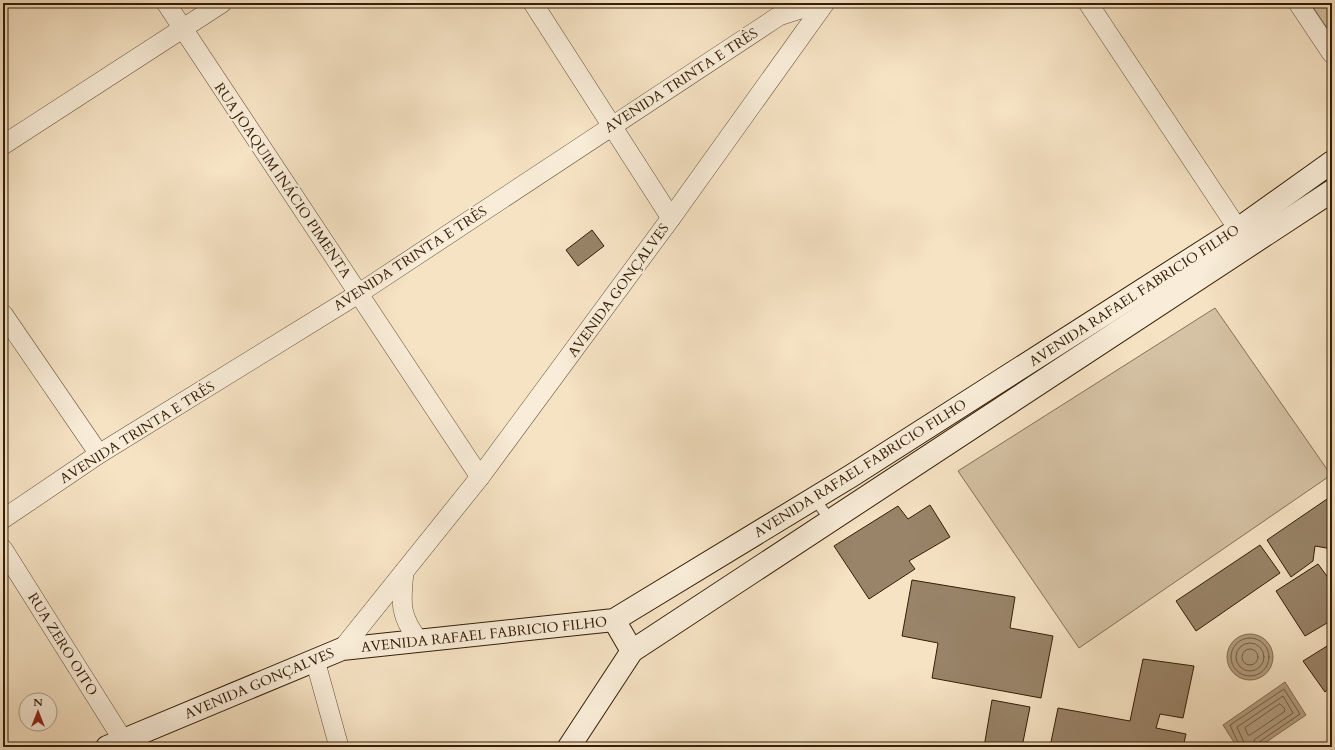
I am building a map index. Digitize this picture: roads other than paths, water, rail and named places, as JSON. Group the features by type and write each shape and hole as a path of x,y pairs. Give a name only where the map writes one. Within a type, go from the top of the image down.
{"street":[{"name":"RUA JOAQUIM INÁCIO PIMENTA","path":"166,3 480,477"},
{"path":"3,145 222,3"},
{"path":"534,3 671,218"},
{"name":"AVENIDA TRINTA E TRÊS","path":"3,519 99,454 358,294 779,16 819,3"},
{"name":"AVENIDA GONÇALVES","path":"115,743 342,649 480,477 671,218 825,3"},
{"path":"1088,3 1238,229"},
{"path":"1298,3 1332,54"},
{"name":"AVENIDA RAFAEL FABRICIO FILHO","path":"342,649 614,620 851,476 1238,229 1332,162"},
{"name":"AVENIDA RAFAEL FABRICIO FILHO","path":"632,651 1332,191"},
{"path":"3,314 99,454"},
{"name":"RUA ZERO OITO","path":"3,549 115,743"},
{"path":"404,572 401,604 408,627 419,641"},
{"path":"569,747 632,651 614,620"},
{"path":"315,660 339,747"}],"lane":[{"path":"851,476 867,497"},
{"path":"814,498 831,521"}],"water":[{"path":"1245,634 1255,634 1263,638 1269,644 1273,652 1273,662 1269,670 1263,676 1255,680 1245,680 1237,676 1231,670 1227,662 1227,652 1231,644 1237,638"},
{"path":"1285,682 1306,715 1259,747 1237,747 1223,725"}]}
